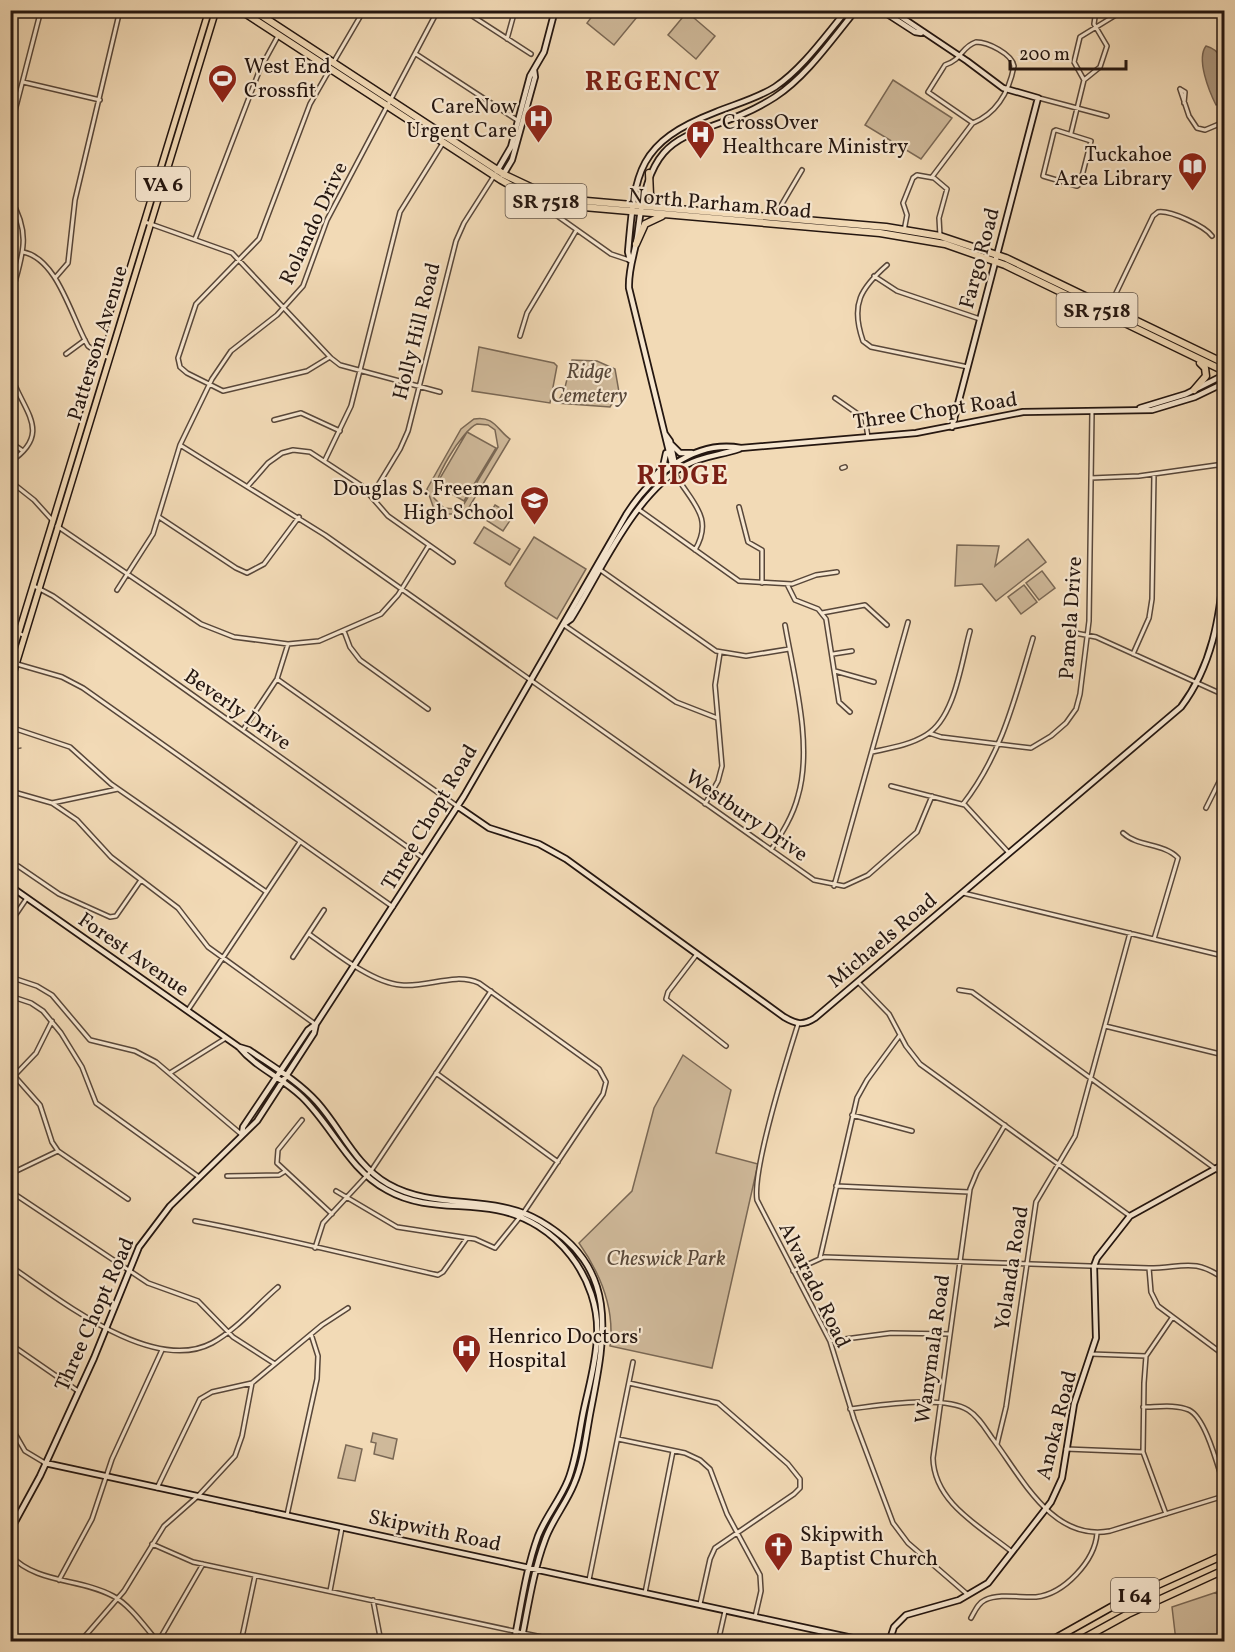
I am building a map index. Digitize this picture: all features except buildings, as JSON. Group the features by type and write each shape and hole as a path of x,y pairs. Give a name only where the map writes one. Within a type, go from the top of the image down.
{"highway":[{"name":"North Parham Road","path":"240,10 280,33 528,195 558,204 681,209 777,221"},
{"name":"North Parham Road","path":"253,10 280,33"},
{"name":"North Parham Road","path":"390,104 443,143 496,173 552,196 606,206"},
{"path":"650,173 648,189 654,200 681,209"},
{"name":"North Parham Road","path":"637,209 666,215 777,221 940,236 996,258 1224,363"},
{"path":"636,244 645,224 666,215"},
{"name":"North Parham Road","path":"904,232 996,258"},
{"name":"North Parham Road","path":"1107,311 1224,373"},
{"path":"1176,348 1205,368 1205,378 1194,390"},
{"path":"1211,357 1224,358"},
{"name":"I 64","path":"1049,1641 1122,1601 1224,1555"},
{"name":"I 64","path":"1077,1641 1128,1614 1224,1570"}],"main road":[{"name":"Patterson Avenue","path":"148,223 209,10"},
{"name":"Patterson Avenue","path":"10,684 13,662 58,527 107,357 216,10"},
{"path":"505,175 513,160 535,77 534,70 544,52 555,10"},
{"path":"674,472 632,305 628,252 637,209 642,168 663,139 684,124 775,87 794,71 847,10"},
{"path":"630,260 636,244 637,209 650,173 659,158 680,138 756,107 780,94 796,79 856,10"},
{"path":"880,10 915,32 921,33 961,56 1006,90 1038,98"},
{"path":"891,10 918,27 921,33"},
{"name":"Holly Hill Road","path":"496,173 508,152 530,76 534,70"},
{"name":"Fargo Road","path":"952,427 1038,98"},
{"name":"Patterson Avenue","path":"37,587 53,522 107,357"},
{"name":"Three Chopt Road","path":"1134,410 1194,390 1224,373"},
{"name":"Three Chopt Road","path":"242,1134 243,1127 308,1030 316,1024 458,806 564,625 566,614 634,503 650,484 673,465 695,453 720,446 741,448 868,438 952,427 1023,412 1152,410 1176,403 1224,382"},
{"path":"668,444 680,453 695,453"},
{"path":"650,484 664,464 668,444"},
{"name":"Three Chopt Road","path":"564,625 572,619 638,509 658,486 674,472 698,460 741,448"},
{"path":"1224,548 1224,554"},
{"name":"Michaels Road","path":"798,1024 815,1018 1172,716 1186,701 1218,628 1224,567"},
{"path":"458,806 489,828 554,851 784,1017 798,1024"},
{"name":"Forest Avenue","path":"10,886 239,1047 246,1056 283,1082 313,1108 348,1156 367,1177 385,1190 415,1202 486,1209 520,1217 553,1237 576,1262 591,1291 597,1327 596,1348 572,1470 538,1536 514,1641"},
{"name":"Three Chopt Road","path":"10,1531 29,1502 105,1329 128,1270 153,1226 257,1121 314,1033 316,1024"},
{"name":"Forest Avenue","path":"239,1047 249,1050 281,1072 315,1100 350,1150 371,1172 389,1185 414,1195 492,1203 524,1212 554,1230 579,1254 598,1291 604,1323 603,1351 579,1468 572,1490 546,1537 521,1641"},
{"path":"1094,1266 1103,1248 1130,1216 1224,1164"},
{"name":"Anoka Road","path":"889,1641 894,1627 906,1615 968,1596 988,1583 1014,1553 1046,1509 1062,1478 1074,1404 1091,1354 1097,1323 1094,1266"},
{"name":"Skipwith Road","path":"45,1463 871,1641"}],"street":[{"path":"10,130 41,10"},
{"path":"55,278 68,263 75,200 120,10"},
{"name":"Rolando Drive","path":"117,590 149,542 159,517 180,445 209,386 231,351 285,307 303,286 327,220 438,10"},
{"path":"463,10 531,54"},
{"path":"507,39 516,10"},
{"path":"1071,133 1084,80 1101,67 1107,46 1093,22 1096,10"},
{"path":"1084,80 1074,61 1080,37 1124,10"},
{"path":"330,357 307,371 223,391 187,373 180,366 179,353 199,300 240,261 259,239 310,104 364,11"},
{"path":"195,239 260,69 280,33"},
{"path":"932,177 973,123 990,116 1006,90 1014,66 1011,58 980,42 970,45 954,63 945,65 928,92 973,123"},
{"path":"416,54 518,121"},
{"path":"23,82 100,100"},
{"path":"1038,98 1107,116"},
{"path":"1184,105 1197,128 1205,130 1224,122"},
{"path":"1054,131 1071,133 1091,141 1080,184 1077,186 1046,179 1042,174 1054,131"},
{"path":"325,460 351,406 400,212 443,143"},
{"path":"777,221 780,207 802,170"},
{"name":"Holly Hill Road","path":"372,495 404,441 456,241 467,217 496,173"},
{"path":"904,232 907,215 902,206 913,178 917,174 932,177 947,189 939,218 940,236"},
{"path":"528,195 615,257 630,260"},
{"path":"10,198 24,225 23,252 10,301"},
{"path":"1107,311 1153,216 1158,212 1170,213 1203,226 1212,236"},
{"path":"148,223 224,249 240,261 340,365 440,392"},
{"path":"520,336 527,313 576,231"},
{"path":"23,252 34,255 45,263 55,278 85,340 94,352 107,357"},
{"path":"887,265 874,276 858,299 861,336 865,343 872,347 968,367"},
{"path":"874,276 897,291 980,319"},
{"path":"66,354 85,340"},
{"path":"10,372 33,431 31,444 10,462"},
{"path":"835,398 865,419 868,438"},
{"name":"Pamela Drive","path":"929,733 940,737 999,746 1024,749 1036,747 1066,723 1079,701 1088,635 1092,411"},
{"path":"274,420 302,413 340,431"},
{"path":"10,441 24,452"},
{"name":"Westbury Drive","path":"180,445 298,517 814,880 834,886"},
{"path":"248,486 268,463 286,451 304,450 325,460 372,495 388,516 453,562"},
{"path":"1091,478 1154,474 1217,465 1224,467"},
{"path":"674,472 703,520 703,535 695,550"},
{"path":"1133,654 1149,618 1152,599 1154,474"},
{"path":"10,482 34,500 58,527 212,630 244,639 288,644 319,641 381,614 401,590 429,545"},
{"path":"739,507 748,542 762,550 762,583"},
{"path":"638,509 739,581 798,583 816,575 837,572"},
{"path":"159,517 247,573 264,564 298,517"},
{"path":"595,566 720,653 746,656 789,649"},
{"path":"787,584 795,600 822,613 867,606 887,625"},
{"name":"Beverly Drive","path":"37,587 424,859"},
{"path":"822,613 828,626 839,702 849,712"},
{"path":"908,622 834,886 849,885 861,880 912,837 925,820 932,796"},
{"path":"564,625 676,702 717,718"},
{"path":"771,850 793,811 804,766 803,742 785,625"},
{"path":"10,629 22,635"},
{"path":"872,752 909,742 929,733 942,721 948,709 970,631"},
{"path":"344,632 350,647 360,660 429,709"},
{"path":"1070,632 1088,635 1224,695"},
{"path":"963,804 985,774 999,746 1010,720 1033,639"},
{"path":"243,730 277,679 288,644"},
{"path":"832,655 852,651"},
{"path":"705,804 720,778 722,766 722,738 717,718 715,676 720,653"},
{"path":"13,662 62,677 82,688 393,907"},
{"path":"835,671 873,682"},
{"path":"277,679 458,806"},
{"path":"10,727 65,743 118,789 265,891"},
{"path":"1206,808 1224,772"},
{"path":"891,786 963,804 979,818 1010,854"},
{"path":"52,803 118,789"},
{"path":"10,791 52,803 67,811 111,857 177,908 200,940 316,1024"},
{"path":"1124,833 1132,840 1172,852 1178,858 1154,939"},
{"path":"187,1011 265,891 300,842"},
{"path":"10,866 18,866 69,899 114,917 141,880"},
{"path":"963,893 1224,956"},
{"path":"10,923 27,898"},
{"path":"293,957 324,910"},
{"name":"Yolanda Road","path":"997,1444 1006,1407 1036,1202 1075,1136 1130,933"},
{"path":"309,934 382,981 396,985 416,985 462,978 479,983 599,1069 605,1080 603,1094 524,1212 495,1248 466,1238 397,1227 345,1199 336,1191"},
{"path":"698,954 666,995 668,1003 726,1046"},
{"path":"10,977 37,986 52,995 90,1040 135,1051 170,1073 242,1134"},
{"path":"858,982 889,1014 920,1064 1130,1216"},
{"path":"959,990 972,992 1224,1175"},
{"path":"315,1248 320,1230 371,1172 491,991"},
{"path":"10,996 35,1005 52,1021 79,1061 94,1101 199,1177"},
{"path":"15,1075 36,1053 52,1021"},
{"name":"Alvarado Road","path":"798,1024 771,1120 756,1188 760,1207 830,1341 850,1408 897,1529 922,1557 968,1596"},
{"path":"1105,1026 1224,1055"},
{"path":"820,1258 852,1115 861,1088 900,1035"},
{"path":"170,1073 226,1038"},
{"path":"10,1071 40,1105 52,1142 58,1151 128,1199"},
{"path":"436,1073 558,1162"},
{"path":"852,1115 912,1131"},
{"path":"302,1120 277,1153 277,1163 284,1172 332,1214"},
{"name":"Wanymala Road","path":"1005,1125 976,1172 969,1192 933,1458 936,1481 957,1508 1014,1553"},
{"path":"10,1174 58,1151"},
{"path":"227,1176 279,1175 284,1172"},
{"path":"836,1186 969,1192"},
{"path":"10,1191 157,1288 198,1301 227,1332 245,1347 275,1364"},
{"path":"195,1221 254,1232 267,1238 439,1275 466,1238"},
{"path":"793,1270 820,1258 1149,1268 1196,1264 1224,1279"},
{"path":"10,1266 105,1329 162,1350 204,1346 227,1332 278,1287"},
{"path":"1149,1268 1153,1298 1172,1318 1224,1355"},
{"path":"157,1488 200,1399 212,1392 252,1383 311,1334 348,1308"},
{"path":"1166,1514 1143,1452 1143,1407 1146,1356 1172,1318"},
{"path":"830,1341 891,1333 950,1334"},
{"path":"287,1515 317,1379 318,1356 311,1334"},
{"path":"10,1344 78,1391"},
{"path":"59,1580 92,1519 105,1477 162,1350"},
{"path":"1091,1354 1146,1356"},
{"path":"589,1580 633,1362"},
{"path":"80,1641 118,1599 169,1520 198,1497 231,1461 238,1449 252,1383"},
{"path":"629,1383 718,1403 788,1464 798,1476 801,1484 789,1498 713,1550 700,1605"},
{"path":"850,1408 894,1403 940,1404 968,1410 997,1444 1040,1505 1071,1527 1097,1533 1224,1496"},
{"path":"1143,1407 1177,1408 1195,1414 1203,1426 1224,1485"},
{"name":"Skipwith Road","path":"10,1425 25,1451 45,1463"},
{"path":"618,1439 674,1450 694,1457 710,1469 727,1514 760,1577 761,1590 755,1617"},
{"path":"1066,1449 1143,1452"},
{"path":"645,1593 674,1450"},
{"path":"330,1591 343,1528"},
{"path":"971,1618 980,1604 988,1599 1036,1597 1060,1587 1086,1563 1095,1544 1097,1533"},
{"path":"152,1544 172,1555 203,1564 566,1641"},
{"path":"10,1555 32,1571 98,1590 118,1599 158,1641 203,1564"},
{"path":"255,1575 241,1639 261,1641"},
{"path":"373,1600 381,1641"},
{"path":"718,1641 725,1610"}],"green space":[{"path":"596,11 642,11 614,45 587,23"},
{"path":"687,12 715,36 696,59 668,35"},
{"path":"893,80 952,118 921,159 865,125"},
{"path":"479,347 554,363 557,366 550,403 472,391"},
{"name":"Ridge Cemetery","path":"572,360 597,361 615,369 619,392 610,407 557,403 564,391"},
{"path":"474,419 486,419 495,424 510,439 462,519 458,514 444,514 434,509 427,489 461,429","holes":["477,424 488,425 495,430 498,447 464,504 455,509 444,508 434,498 434,491 442,469 456,446 471,428"]},
{"path":"467,432 496,448 464,501 436,485"},
{"path":"495,505 513,516 503,531 486,520"},
{"path":"484,527 520,549 510,565 474,543"},
{"path":"534,537 586,569 557,619 506,586 505,583"},
{"path":"1028,539 1046,562 996,601 982,584 955,586 957,545 999,546 995,566"},
{"path":"1042,571 1055,588 1039,600 1026,583"},
{"path":"1024,585 1037,602 1021,614 1008,597"},
{"name":"Cheswick Park","path":"683,1055 731,1090 716,1153 758,1164 712,1368 610,1346 608,1305 599,1279 579,1243 632,1191 654,1108"},
{"path":"373,1433 397,1439 393,1459 374,1454 376,1443 371,1442"},
{"path":"346,1445 362,1449 355,1481 338,1478"},
{"path":"1217,1592 1224,1622 1224,1641 1176,1641 1172,1607"}],"shaded area":[{"path":"1206,46 1215,50 1221,62 1220,104 1216,105 1203,67 1203,52"}],"waterway":[{"path":"10,750 21,748"}],"place":[{"name":"West End Crossfit","path":"223,104"},
{"name":"CareNow Urgent Care","path":"538,144"},
{"name":"CrossOver Healthcare Ministry","path":"701,160"},
{"name":"Tuckahoe Area Library","path":"1193,192"},
{"name":"Douglas S. Freeman High School","path":"535,526"},
{"name":"Henrico Doctors' Hospital","path":"467,1374"},
{"name":"Skipwith Baptist Church","path":"779,1572"}],"district":[{"name":"REGENCY","path":"653,81"},
{"name":"RIDGE","path":"683,475"}]}
